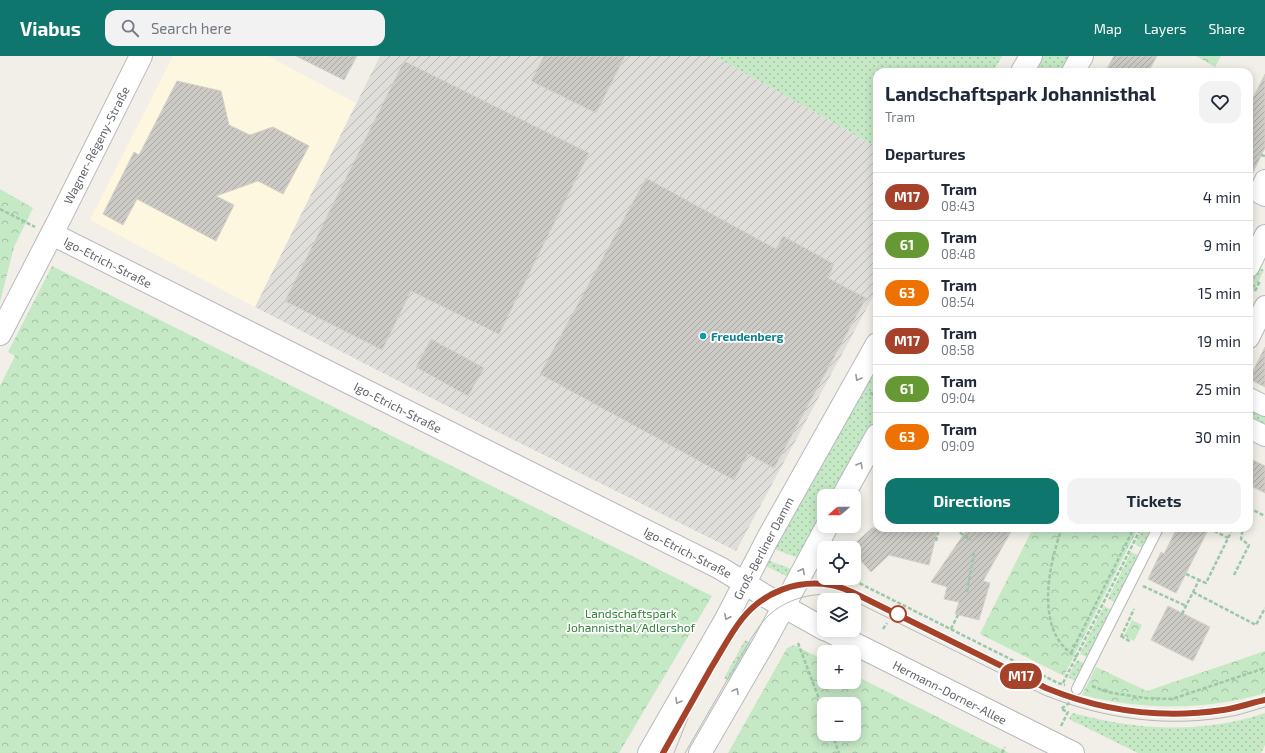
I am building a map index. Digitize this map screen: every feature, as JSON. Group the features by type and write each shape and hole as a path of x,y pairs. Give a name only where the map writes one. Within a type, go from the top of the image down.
{"street":[{"name":"Wagner-Régeny-Straße","path":"0,334 141,56"},
{"path":"1024,68 1031,56"},
{"path":"1075,68 1082,56"},
{"path":"1265,180 1259,192 1265,196"},
{"name":"Igo-Etrich-Straße","path":"52,234 702,559 784,606"},
{"path":"1255,273 1265,235"},
{"path":"1253,324 1259,302"},
{"name":"Groß-Berliner Damm","path":"649,753 725,621 744,582 873,351"},
{"path":"1253,400 1265,406"},
{"path":"1253,430 1265,436"},
{"path":"847,489 873,441"},
{"path":"700,753 761,649 823,533"},
{"path":"784,606 817,624"},
{"name":"Hermann-Dorner-Allee","path":"841,637 1074,753"}],"lane":[{"path":"1076,689 1156,532"}],"path":[{"path":"1261,155 1265,156"},
{"path":"0,209 29,224"},
{"path":"1255,273 1259,302"},
{"path":"1253,510 1265,516"},
{"path":"936,541 938,532"},
{"path":"959,532 971,540"},
{"path":"1061,532 1051,564 1048,591 1048,610 1051,623 1058,639 1065,649 1076,657"},
{"path":"1071,653 1132,532"},
{"path":"1063,684 1139,532"},
{"path":"1217,532 1228,538"},
{"path":"1186,574 1206,583 1231,532"},
{"path":"1234,575 1249,545 1241,539 1242,532"},
{"path":"967,592 974,553"},
{"path":"1182,614 1198,580"},
{"path":"861,584 1063,684 1076,689 1144,698 1172,699 1265,668"},
{"path":"1141,594 1144,586 1186,606"},
{"path":"1193,592 1256,625 1265,608"},
{"path":"1131,642 1121,636 1134,608"},
{"path":"951,629 958,615"},
{"path":"883,629 887,623"},
{"path":"798,643 818,697"},
{"path":"1064,720 1068,712 1061,710 1076,689"},
{"path":"835,741 839,753"},
{"path":"1002,753 1005,747"}],"shaded area":[{"path":"173,56 268,56 356,103 255,307 90,220"},
{"path":"380,56 714,56 873,145 873,296 736,551 476,421 255,307"}],"green space":[{"path":"714,56 1002,56 995,68 873,68 873,145"},
{"path":"1040,56 1073,56 1066,68 1033,68"},
{"path":"1196,56 1221,56 1215,67"},
{"path":"0,189 33,208 14,247 0,302"},
{"name":"Landschaftspark Johannisthal/Adlershof","path":"52,266 712,596 619,753 0,753 0,386 15,356 8,352"},
{"path":"1259,267 1264,270 1253,292 1253,279"},
{"path":"873,364 873,425 839,489 817,489 817,529 801,559 774,549"},
{"path":"1253,408 1265,413 1265,429 1253,425"},
{"path":"1031,532 1136,532 1064,676 980,634"},
{"path":"1141,532 1149,532 1142,548 1135,544"},
{"path":"1131,552 1138,555 1115,602 1108,599"},
{"path":"768,560 794,570 792,575 786,576 766,566"},
{"path":"1104,606 1111,610 1087,657 1080,654"},
{"path":"1132,620 1142,625 1134,641 1124,636"},
{"path":"728,630 736,635 714,672 707,668"},
{"path":"745,640 753,644 731,682 724,678"},
{"path":"794,645 817,656 817,689 861,689 861,679 1009,753 728,753 787,648"},
{"path":"1265,651 1265,693 1242,699 1197,705 1150,706 1127,704 1082,695 1096,667 1147,691"},
{"path":"1077,660 1084,663 1075,681 1068,677"},
{"path":"1072,713 1119,723 1179,728 1214,725 1265,713 1265,745 1261,753 1138,753 1069,719"}],"building":[{"path":"296,56 357,56 344,80"},
{"path":"544,56 625,56 596,113 531,81"},
{"path":"1114,56 1157,56 1150,68 1107,68"},
{"path":"404,61 589,153 499,334 411,291 382,350 285,301"},
{"path":"1265,74 1265,148 1253,172 1253,98"},
{"path":"177,81 221,91 229,125 250,135 273,127 309,146 283,194 258,181 216,196 234,205 216,241 137,199 123,225 103,214 134,152 139,155"},
{"name":"Freudenberg","path":"646,178 776,249 783,236 834,264 828,278 866,298 774,468 748,454 734,480 540,374"},
{"path":"431,339 484,368 468,396 416,367"},
{"path":"1265,347 1265,387 1253,381 1253,371"},
{"path":"1253,460 1265,466 1265,493 1253,487"},
{"path":"872,528 873,532 937,532 929,565 889,555 871,572 861,561 861,541 858,541"},
{"path":"965,532 1011,532 983,581 990,583 979,620 955,614 959,602 944,599 947,587 931,582"},
{"path":"1175,532 1207,532 1176,593 1148,579 1161,552 1164,554"},
{"path":"1168,606 1210,627 1193,661 1151,640"}],"tram line":[{"name":"M17","path":"663,753 741,620 760,601 784,589 803,584 832,585 843,588 1046,688 1075,699 1097,705 1140,712 1172,714 1224,710 1265,700"},
{"path":"663,753 705,679 742,619 760,601 782,590 806,584 831,585 846,589 1046,688 1089,702 1133,711 1155,713 1200,713 1234,708 1265,700"},
{"path":"685,753 761,624 767,617 785,604 796,599 817,595"},
{"path":"861,604 1044,695 1090,710 1137,719 1185,721 1209,720 1233,716 1265,707"},
{"path":"674,753 688,718"}],"place":[{"name":"Freudenberg","path":"703,336"}]}
